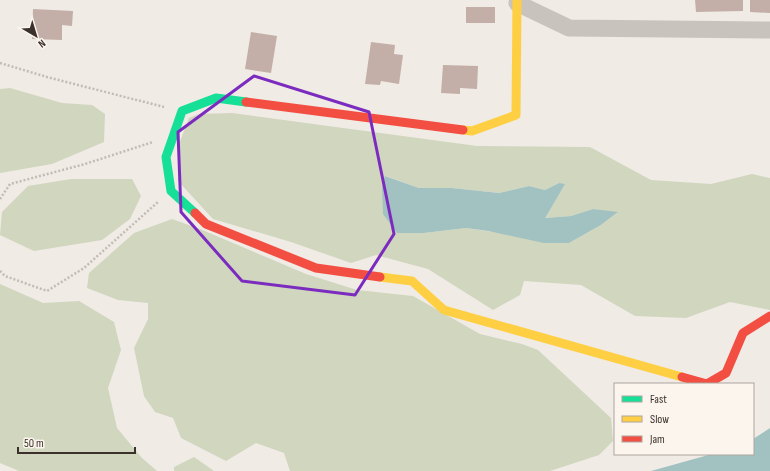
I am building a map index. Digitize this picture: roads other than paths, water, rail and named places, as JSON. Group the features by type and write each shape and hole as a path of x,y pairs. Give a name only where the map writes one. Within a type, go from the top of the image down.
{"street":[{"path":"703,383 444,310 412,281 316,268 206,224 171,191 166,157 182,111 216,98 472,131 516,115 517,2 569,28 770,30"},
{"path":"709,383 726,373 743,333 770,316"}],"water":[{"path":"385,176 419,188 452,188 499,193 529,186 545,190 559,183 565,184 545,218 571,216 593,209 618,212 601,225 569,243 544,243 488,231 466,228 424,233 397,233 383,214 382,188"},
{"path":"770,428 770,471 651,471 708,455 754,455 754,438"}]}
